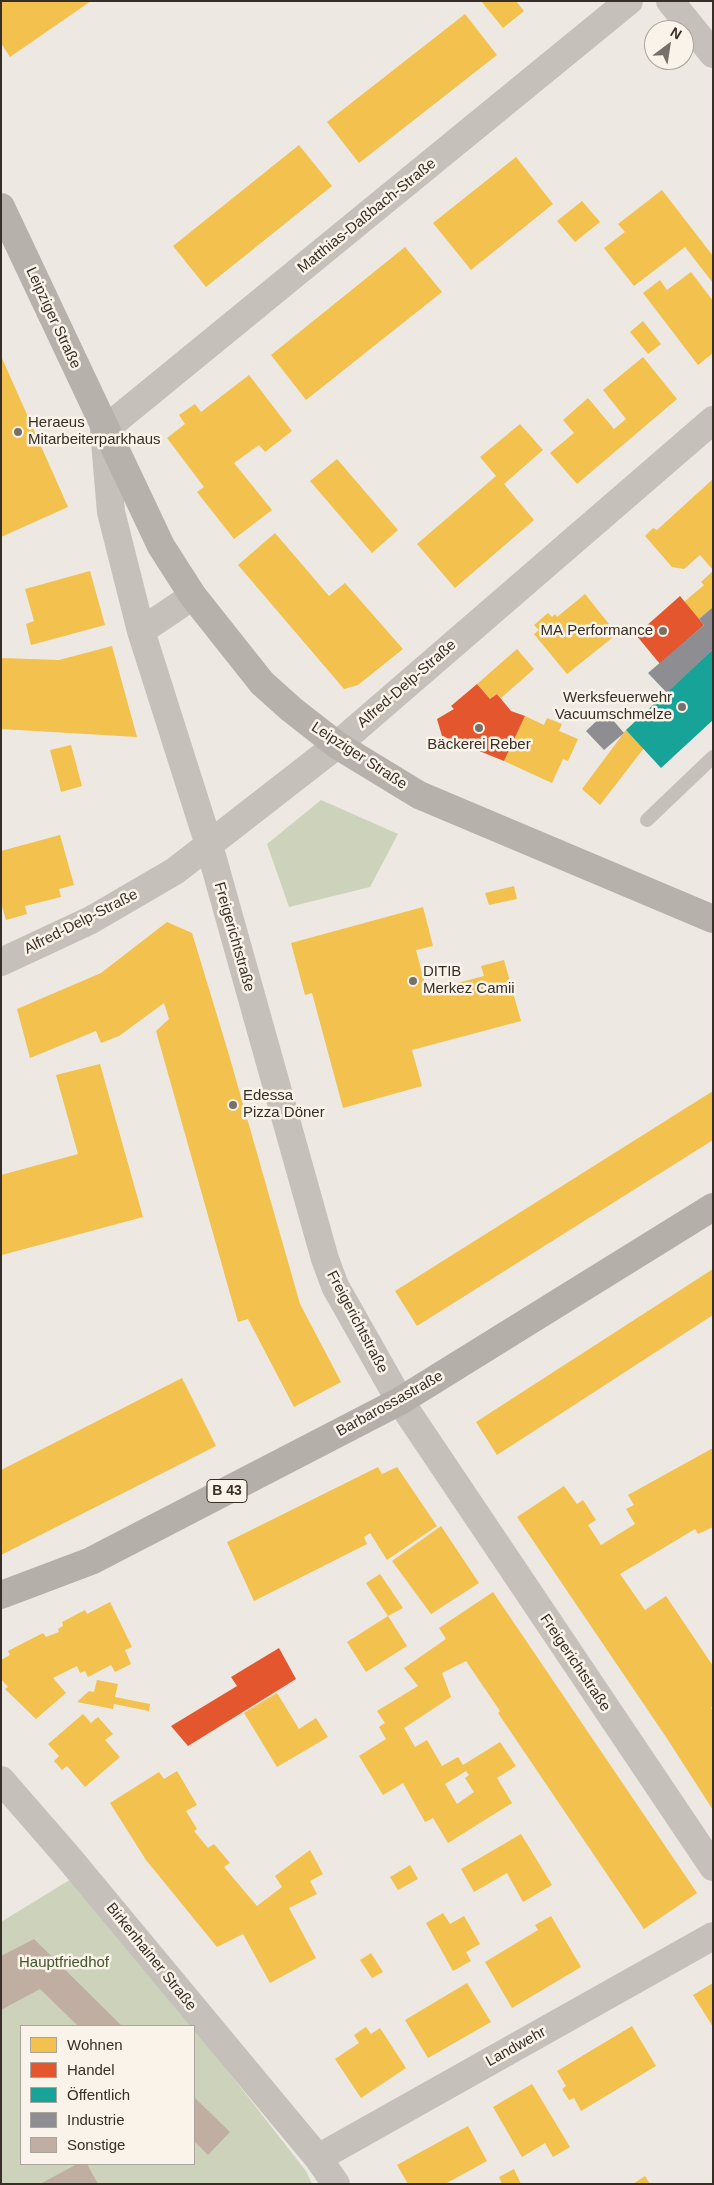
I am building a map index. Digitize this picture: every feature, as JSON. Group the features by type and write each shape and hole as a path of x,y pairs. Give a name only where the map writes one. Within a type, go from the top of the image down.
{"main road":[{"name":"Leipziger Straße","path":"1,207 160,546 193,596 262,683 291,709 337,745 434,802 713,919"},
{"name":"Barbarossastraße","path":"54,1577 91,1561 400,1401 713,1207"},
{"name":"B 43","path":"1,1595 54,1577"},
{"name":"B 43","path":"1,1609 54,1577"}],"street":[{"name":"Matthias-Daßbach-Straße","path":"104,430 629,1"},
{"path":"670,1 713,54"},
{"name":"Alfred-Delp-Straße","path":"1,962 91,920 175,871 337,745 713,420"},
{"name":"Leipziger Straße","path":"104,430 110,512 126,564 141,631 209,845"},
{"path":"141,631 193,596"},
{"name":"Freigerichtstraße","path":"209,845 325,1259 335,1286 400,1401 713,1867"},
{"name":"Birkenhainer Straße","path":"1,1780 68,1857 318,2158 336,2184"},
{"name":"Birkenhainer Straße","path":"1,1798 39,1825"},
{"name":"Landwehr","path":"318,2158 713,1936"}],"lane":[{"path":"647,820 713,757"}],"green space":[{"path":"321,800 398,834 370,887 289,907 267,844"},
{"name":"Hauptfriedhof","path":"76,1876 192,2025 20,2025 20,2165 195,2165 195,2029 306,2171 312,2184 1,2184 1,1922"}],"building: Wohnen":[{"path":"1,1 91,1 10,57 1,43"},
{"path":"481,1 516,1 524,11 503,28"},
{"path":"465,14 497,55 359,163 327,122"},
{"path":"299,145 332,186 206,287 173,246"},
{"path":"516,157 553,204 471,270 433,223"},
{"path":"662,190 713,256 713,283 685,247 634,286 604,248 625,232 618,224"},
{"path":"582,201 600,222 575,242 557,221"},
{"path":"405,247 442,292 306,400 271,355"},
{"path":"691,272 713,301 713,353 698,365 643,293 660,280 667,290"},
{"path":"643,321 661,344 648,354 630,332"},
{"name":"Heraeus Mitarbeiterparkhaus","path":"1,356 68,507 1,537"},
{"path":"643,357 677,399 577,484 550,453 574,433 563,420 588,398 614,429 626,419 603,390"},
{"path":"249,375 292,431 265,452 259,445 234,463 272,510 234,539 197,492 204,487 167,438 185,424 179,415 195,404 201,412"},
{"path":"520,424 543,450 504,484 534,520 455,588 417,544 496,476 480,457"},
{"path":"337,459 398,530 372,553 310,481"},
{"path":"713,479 713,570 700,555 684,569 672,567 645,536 653,528 657,530"},
{"path":"275,533 329,596 345,583 403,649 358,685 344,689 238,565"},
{"path":"90,571 105,625 31,645 26,624 34,621 25,589"},
{"path":"713,571 713,607 699,619 684,602 704,585 701,582"},
{"path":"585,594 617,634 567,674 534,634 539,630 534,625 548,613 552,617 555,614 557,617"},
{"path":"112,646 137,737 1,729 1,658 59,660"},
{"path":"517,649 534,669 501,698 497,694 490,699 477,684"},
{"path":"525,716 544,725 547,718 562,724 559,731 578,739 568,761 563,759 552,783 504,761"},
{"path":"626,730 644,748 600,805 582,789"},
{"path":"71,745 82,786 61,792 50,750"},
{"path":"60,835 74,885 59,889 61,897 25,906 27,914 6,920 1,903 1,851"},
{"path":"514,886 517,899 489,905 485,893"},
{"path":"423,907 433,946 416,950 427,991 484,976 481,966 504,960 521,1021 412,1050 422,1086 343,1108 312,993 305,995 291,943"},
{"path":"167,922 192,933 300,1304 341,1382 294,1407 248,1319 238,1322 156,1031 169,1019 164,1003 119,1036 101,1043 96,1031 30,1058 17,1009 101,973"},
{"path":"100,1064 143,1217 2,1255 1,1175 78,1154 56,1075"},
{"path":"713,1091 713,1140 417,1326 395,1291"},
{"path":"713,1269 713,1315 497,1455 476,1422"},
{"path":"182,1378 216,1446 1,1555 1,1470"},
{"path":"713,1448 713,1527 698,1534 695,1529 620,1574 645,1610 666,1596 713,1666 713,1706 711,1708 713,1711 713,1810 666,1737 517,1517 564,1486 577,1504 583,1500 596,1520 588,1525 601,1545 635,1524 626,1509 634,1505 628,1495"},
{"path":"378,1467 382,1474 397,1467 437,1526 387,1560 370,1533 364,1537 367,1544 254,1601 227,1542"},
{"path":"441,1526 479,1583 431,1614 392,1561"},
{"path":"380,1574 403,1608 388,1616 366,1583"},
{"path":"493,1592 697,1893 644,1929 498,1713 500,1711 466,1661 442,1673 451,1697 404,1728 415,1747 427,1740 442,1766 458,1757 463,1765 500,1742 516,1766 497,1778 512,1803 448,1843 433,1818 425,1822 403,1783 383,1795 359,1756 386,1739 379,1727 385,1723 377,1711 418,1686 404,1668 446,1639 439,1628","holes":["466,1771 469,1775 465,1778 474,1792 457,1804 445,1784"]},
{"path":"110,1602 132,1647 125,1650 131,1664 115,1672 111,1665 88,1677 85,1671 80,1673 77,1666 53,1678 66,1693 36,1719 5,1689 8,1687 1,1679 1,1660 10,1655 8,1651 43,1633 46,1637 59,1632 58,1629 63,1626 62,1622 85,1610 87,1614"},
{"path":"388,1616 407,1646 366,1672 347,1642"},
{"path":"97,1680 118,1684 115,1697 150,1704 149,1711 114,1704 113,1709 77,1702 89,1691 94,1692"},
{"path":"277,1693 299,1729 316,1718 328,1737 277,1767 244,1713"},
{"path":"83,1714 91,1723 98,1717 113,1734 105,1740 120,1757 85,1787 67,1766 62,1770 54,1761 59,1756 48,1744"},
{"path":"177,1771 197,1805 186,1811 197,1829 194,1831 208,1848 214,1844 230,1863 224,1867 257,1906 282,1887 275,1876 310,1850 323,1874 310,1881 317,1894 289,1908 316,1958 270,1983 243,1934 217,1947 146,1860 110,1803 159,1772 164,1779"},
{"path":"521,1834 552,1885 523,1902 507,1873 474,1892 461,1869"},
{"path":"410,1865 418,1879 398,1890 390,1877"},
{"path":"443,1913 450,1924 464,1916 480,1944 466,1952 471,1961 453,1971 426,1923"},
{"path":"551,1916 581,1967 512,2008 485,1962 538,1930 535,1925"},
{"path":"371,1953 383,1972 372,1978 360,1960"},
{"path":"467,1983 491,2022 428,2058 405,2020"},
{"path":"713,1983 713,2027 693,1995"},
{"path":"632,2026 656,2066 581,2111 574,2098 569,2100 562,2089 566,2086 557,2071"},
{"path":"366,2027 371,2034 380,2028 406,2068 361,2098 335,2059 359,2043 354,2035"},
{"path":"532,2084 570,2147 553,2157 545,2143 522,2157 493,2107"},
{"path":"468,2126 487,2161 445,2184 408,2184 397,2165"},
{"path":"514,2169 521,2184 502,2184 499,2177"},
{"path":"645,2176 650,2184 633,2184"}],"building: Handel":[{"path":"680,596 704,625 660,664 636,635"},
{"name":"Bäckerei Reber","path":"477,684 490,699 497,694 511,711 525,716 504,761 442,736 437,719 454,709 451,706"},
{"path":"279,1648 296,1679 188,1746 171,1726 237,1686 231,1677"}],"building: Öffentlich":[{"name":"Werksfeuerwehr Vacuumschmelze","path":"713,649 713,720 661,768 626,730"}],"building: Industrie":[{"path":"713,607 713,649 667,693 648,673 704,625 699,619"},
{"path":"606,712 624,733 604,750 586,731"}],"building: Sonstige":[{"path":"34,1939 121,2025 77,2025 40,1989 1,2010 1,1956"},
{"path":"195,2098 230,2132 208,2155 195,2142"},
{"path":"75,2165 88,2165 98,2184 40,2184"}],"place":[{"name":"Heraeus Mitarbeiterparkhaus","path":"18,432"},
{"name":"MA Performance","path":"663,631"},
{"name":"Werksfeuerwehr Vacuumschmelze","path":"682,707"},
{"name":"Bäckerei Reber","path":"479,728"},
{"name":"DITIB Merkez Camii","path":"413,981"},
{"name":"Edessa Pizza Döner","path":"233,1105"}]}
